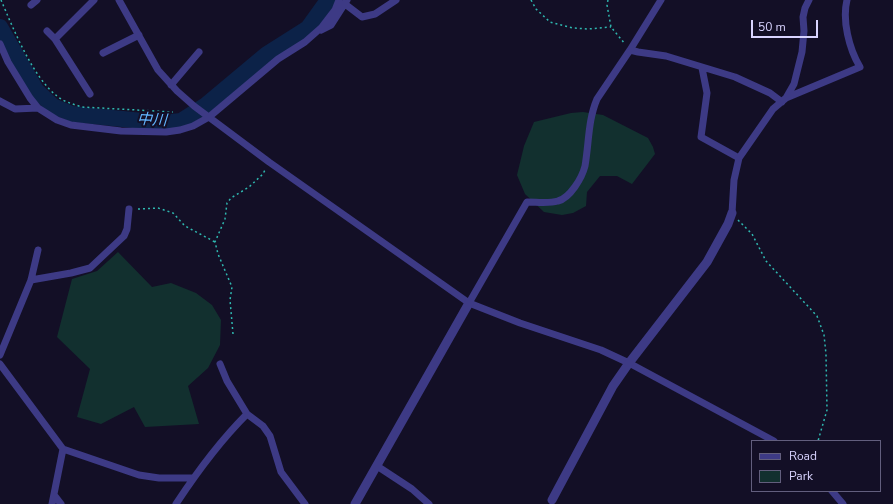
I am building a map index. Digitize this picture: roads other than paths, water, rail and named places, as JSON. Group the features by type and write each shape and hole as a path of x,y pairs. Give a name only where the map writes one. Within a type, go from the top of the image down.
{"street":[{"path":"55,39 94,0"},
{"path":"119,0 158,70 194,106 269,162 470,303 520,323 601,350 629,363 772,440"},
{"path":"0,44 8,62 38,108 57,120 71,125 121,131 166,132 193,126 278,59 305,42 322,27 344,1 362,17 375,14 396,0"},
{"path":"356,504 527,202 551,203 560,201 570,194 584,167 593,108 597,99 630,50 660,0"},
{"path":"784,100 794,84 802,52 804,32 803,17 809,0"},
{"path":"552,503 613,386 707,262 728,224 732,213 734,180 739,158 773,109 784,100 860,67 854,58 845,23 847,0"},
{"path":"46,31 55,39 90,94"},
{"path":"103,53 139,35"},
{"path":"630,50 666,56 735,77 784,100"},
{"path":"172,85 199,52"},
{"path":"702,68 707,93 701,137 739,158"},
{"path":"0,101 15,109 38,108"},
{"path":"31,280 72,273 90,268 124,236 127,229 129,209"},
{"path":"0,355 31,280 38,250"},
{"path":"0,364 63,449 139,476 159,478 193,478"},
{"path":"220,364 227,381 247,414 263,426 270,436 281,472 305,504"},
{"path":"176,504 193,478 247,414"},
{"path":"52,504 63,449"},
{"path":"377,466 412,489 429,504"},
{"path":"833,492 843,504"},
{"path":"54,495 61,504"}],"waterway":[{"name":"中川","path":"0,27 36,90 53,106 72,114 163,123 181,121 206,105 267,54 308,28 328,0"}]}
